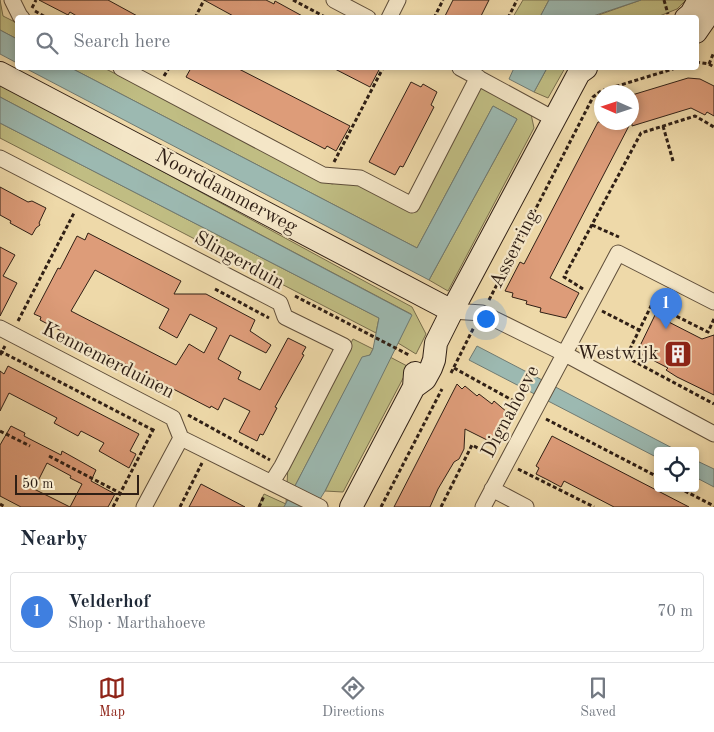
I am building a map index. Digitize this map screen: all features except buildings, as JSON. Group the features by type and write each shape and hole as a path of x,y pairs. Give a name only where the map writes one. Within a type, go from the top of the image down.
{"street":[{"path":"12,0 20,15"},
{"path":"334,0 362,15"},
{"path":"390,15 398,0"},
{"path":"125,70 323,175 360,178 412,206 478,77"},
{"path":"464,70 554,119"},
{"name":"Asserring","path":"350,507 414,387 415,373 422,354 436,343 554,119 579,73 583,70"},
{"name":"Noorddammerweg","path":"0,73 452,311"},
{"name":"Slingerduin","path":"0,158 280,303 285,316 344,346 272,482"},
{"name":"Dignahoeve","path":"483,507 618,253 714,302"},
{"path":"452,311 482,313 565,354 714,434"},
{"name":"Kennemerduinen","path":"6,331 168,415 181,438"},
{"path":"144,507 181,438 320,507"},
{"name":"Dignahoeve","path":"492,489 526,507"}],"path":[{"path":"196,15 204,0"},
{"path":"293,0 321,15"},
{"path":"436,15 443,0"},
{"path":"510,15 517,0"},
{"path":"664,0 690,15"},
{"path":"709,64 714,52"},
{"path":"699,62 714,67"},
{"path":"328,175 382,70"},
{"name":"Asserring","path":"449,378 593,97 601,91 669,70"},
{"path":"640,330 591,305 585,290 564,277 641,133 695,116 714,126"},
{"path":"663,126 673,161"},
{"path":"81,200 6,331 0,353 153,430"},
{"path":"592,224 624,239"},
{"path":"714,319 708,332 652,304 626,357 714,404"},
{"path":"354,327 403,352"},
{"path":"454,368 535,408 654,475"},
{"path":"381,507 444,386"},
{"path":"113,507 153,430 168,415 181,411 282,466"},
{"path":"0,430 30,446"},
{"path":"441,507 472,445 594,507"},
{"path":"180,507 208,451"},
{"path":"49,456 120,493"},
{"path":"687,492 714,506"},
{"path":"0,504 5,507"}],"shaded area":[{"path":"0,0 3,16 15,22 15,38 0,30"},
{"path":"523,0 549,0 541,15 514,15"},
{"path":"641,0 686,0 677,9 662,15 598,15"},
{"path":"75,70 108,70 332,184 346,180 414,209 478,85 531,114 534,128 448,291 429,280 517,119 493,106 417,248"},
{"path":"546,70 564,70 548,98 534,92"},
{"path":"0,83 412,307 426,334 416,354 398,343 411,314 0,97"},
{"path":"0,123 379,318 376,333 0,138"},
{"path":"353,339 373,349 370,355 362,358 286,503 288,465"},
{"path":"390,357 409,367 343,492 325,491"},
{"path":"264,494 286,504 284,507 258,507"}],"water":[{"path":"549,0 641,0 596,15 541,15"},
{"path":"0,30 15,38 15,62 0,54"},
{"path":"29,70 75,70 417,248 493,106 517,119 429,280"},
{"path":"513,70 546,70 534,92 509,79"},
{"path":"0,97 412,315 325,491 315,507 284,507 362,357 370,355 379,318 0,123"},
{"path":"477,346 670,447 654,447 654,456 469,360"},
{"path":"699,462 714,469 714,487 699,479"}],"place":[{"name":"Velderhof","path":"666,329"},
{"name":"Westwijk","path":"678,354"}]}
